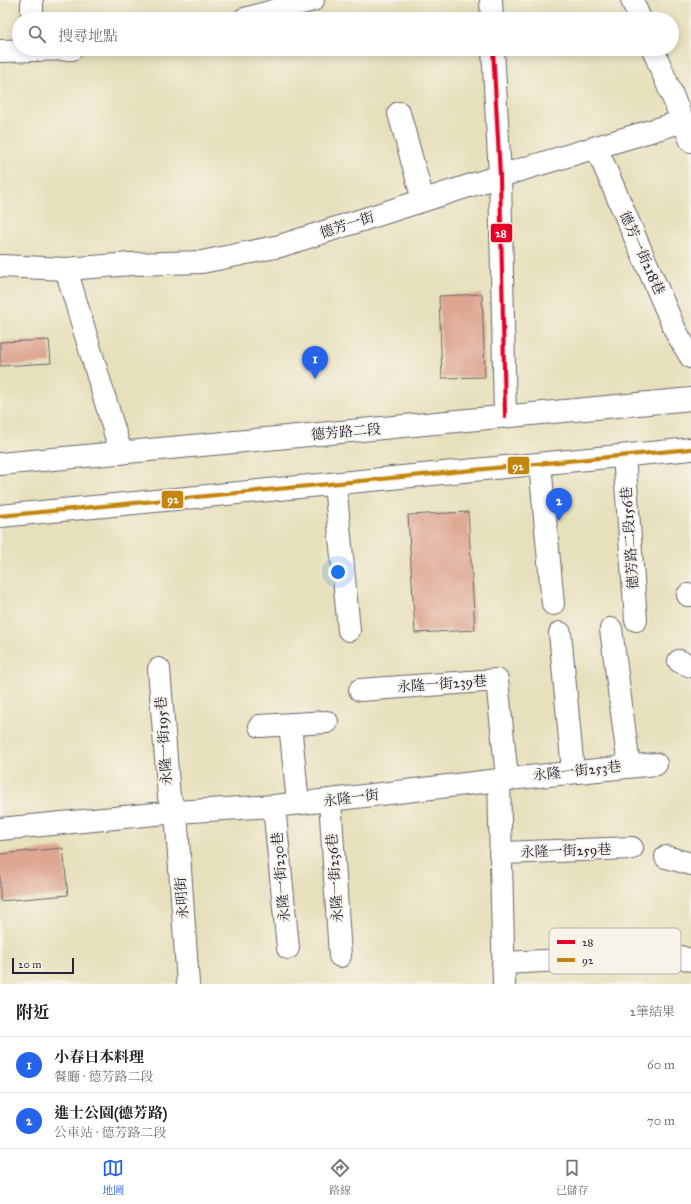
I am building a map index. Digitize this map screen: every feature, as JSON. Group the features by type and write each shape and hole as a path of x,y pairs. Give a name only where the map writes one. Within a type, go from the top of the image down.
{"street":[{"path":"32,0 32,12"},
{"path":"269,12 313,0"},
{"path":"491,0 492,12"},
{"path":"632,0 637,12"},
{"path":"0,51 12,51"},
{"path":"493,56 500,176 505,417"},
{"path":"656,56 687,131"},
{"path":"399,113 423,200"},
{"name":"德芳一街","path":"0,266 66,269 131,264 202,262 280,246 596,147 687,131"},
{"name":"德芳一街218巷","path":"596,147 676,332 691,357"},
{"path":"66,269 121,453"},
{"name":"德芳路二段","path":"0,464 691,399"},
{"path":"0,516 691,449"},
{"name":"德芳路二段156巷","path":"624,456 636,620"},
{"path":"540,464 553,604"},
{"path":"335,484 349,630"},
{"path":"611,629 629,766"},
{"path":"560,633 573,771"},
{"name":"永隆一街195巷","path":"159,669 169,796 176,812"},
{"name":"永隆一街239巷","path":"360,690 497,680 503,779"},
{"path":"260,726 327,722"},
{"path":"290,724 298,803"},
{"name":"永隆一街253巷","path":"503,779 656,764"},
{"path":"503,779 500,853 504,974 549,966"},
{"name":"永隆一街","path":"0,829 176,812 274,806 503,779"},
{"name":"永隆一街236巷","path":"330,800 340,956"},
{"name":"永隆一街230巷","path":"274,806 288,948"},
{"name":"永明街","path":"176,812 188,984"},
{"name":"永隆一街259巷","path":"500,853 632,848"},
{"path":"666,857 690,861"},
{"path":"681,957 691,960"}],"building":[{"path":"482,294 485,377 442,378 439,296"},
{"path":"49,340 51,363 0,366 0,342"},
{"path":"468,512 475,630 415,633 408,515"},
{"path":"63,848 68,895 0,901 0,854"}],"transit line":[{"name":"28","path":"493,56 500,176 505,417"},
{"name":"92","path":"0,516 691,449"}],"place":[{"name":"小春日本料理","path":"315,379"},
{"name":"進士公園(德芳路)","path":"559,521"}]}
